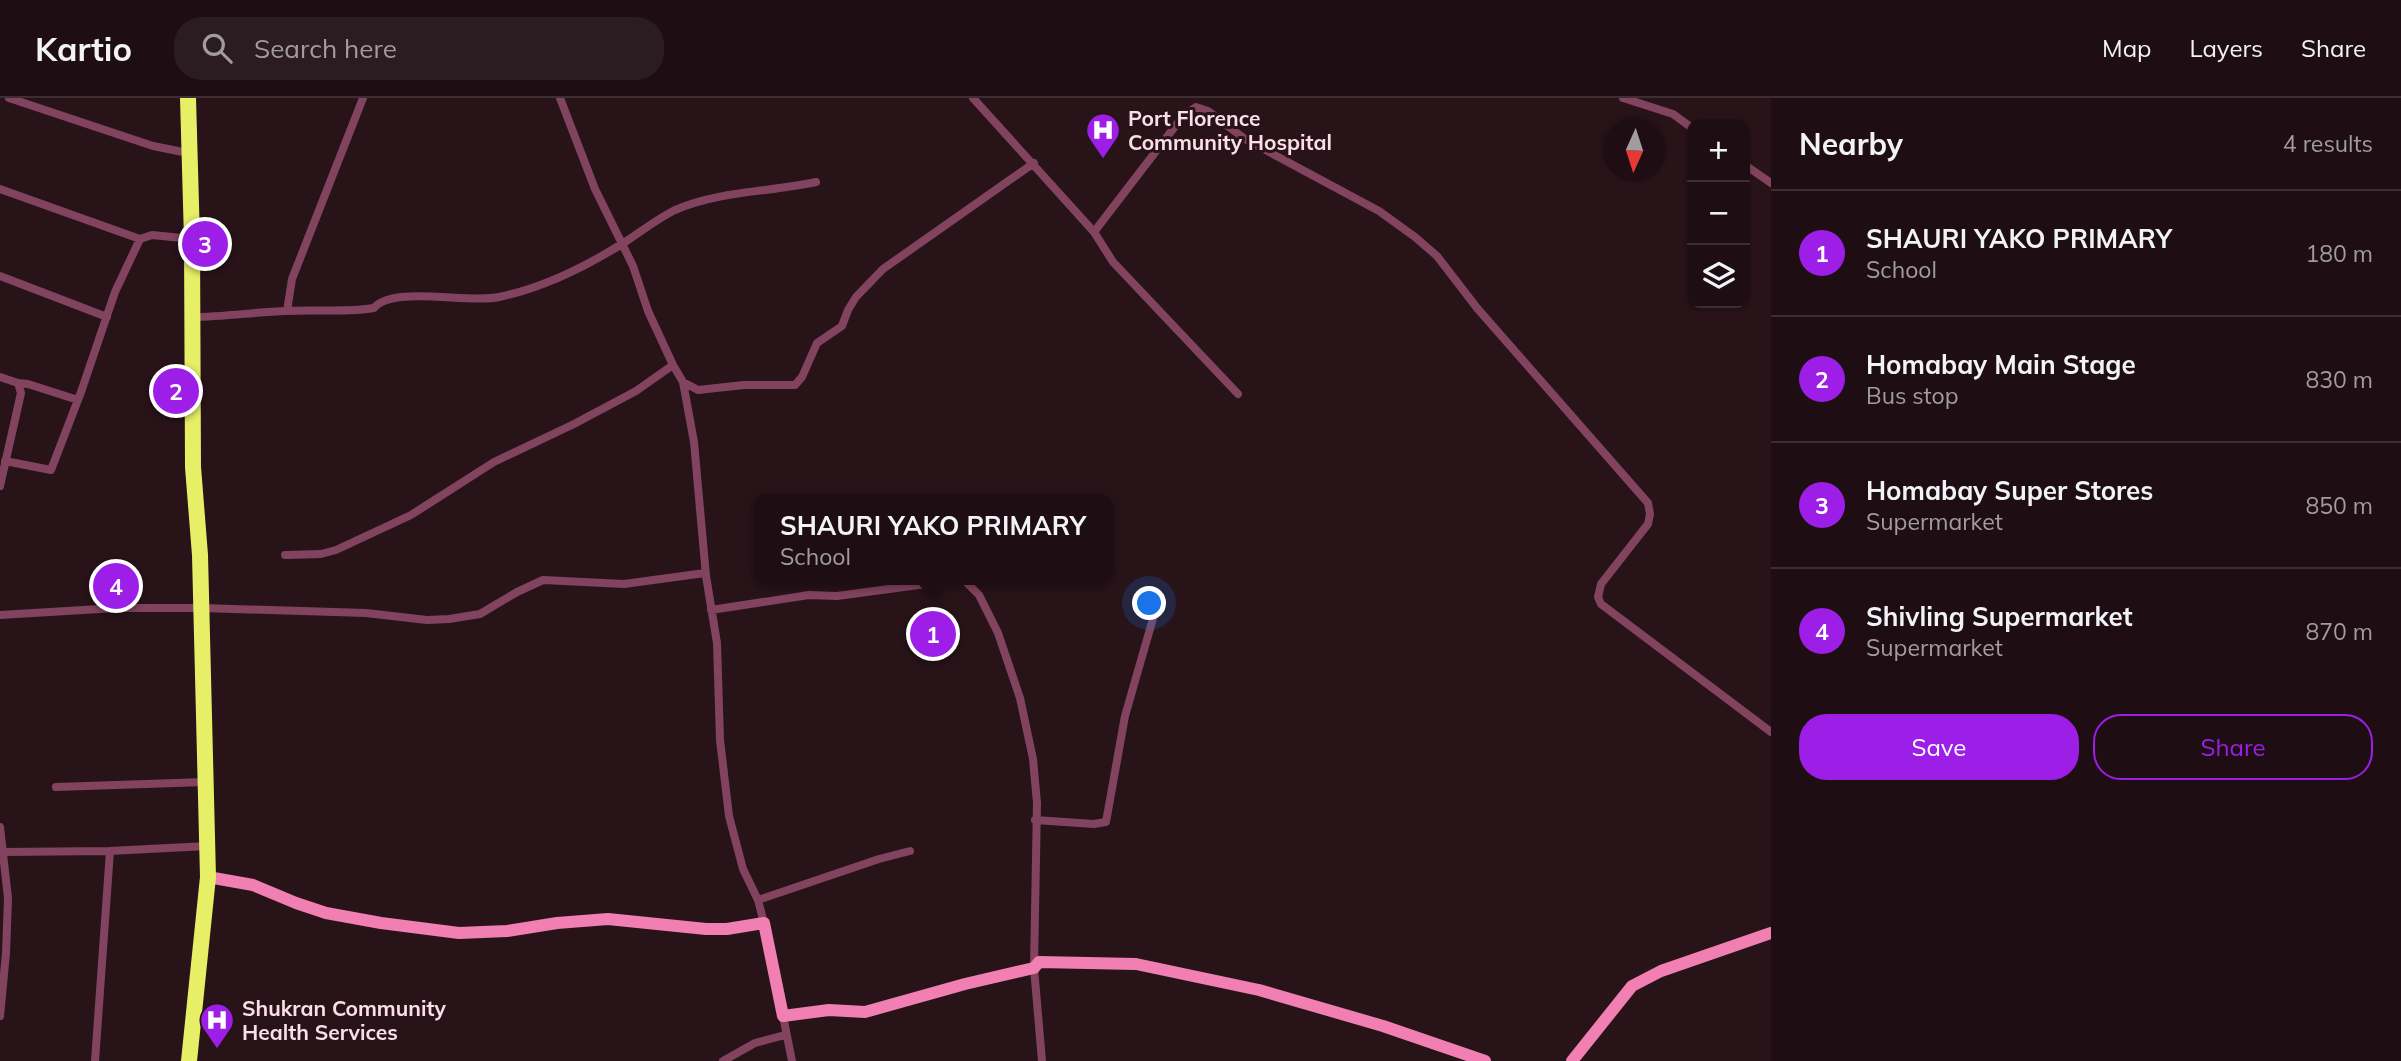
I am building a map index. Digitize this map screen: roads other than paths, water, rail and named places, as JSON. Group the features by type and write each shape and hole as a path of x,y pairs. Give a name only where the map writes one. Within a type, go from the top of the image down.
{"highway":[{"path":"188,98 192,239 192,467 200,555 208,877 189,1061"}],"street":[{"path":"9,98 153,146 188,153"},
{"path":"287,311 292,279 363,98"},
{"path":"560,98 595,190 623,243 648,311 683,382 694,442 706,576 717,643 720,740 729,816 743,869 758,900 764,923 792,1061"},
{"path":"973,98 1094,232 1113,262 1238,394"},
{"path":"1623,98 1673,114 1687,124"},
{"path":"1094,232 1183,116 1196,107 1208,111 1245,139 1379,211 1406,230 1437,257 1494,327 1648,503 1648,524 1601,584 1598,597 1601,604 1771,732"},
{"path":"683,382 698,390 744,385 795,385 802,377 817,343 842,326 856,298 883,270 1034,163"},
{"path":"1750,168 1771,183"},
{"path":"192,317 287,311 355,311 374,308 379,302 400,297 476,300 495,298 561,276 623,243 657,220 699,202 816,182"},
{"path":"0,189 140,239 152,235 192,239"},
{"path":"5,461 51,470 115,292 140,239"},
{"path":"0,276 107,317"},
{"path":"285,555 321,554 377,532 426,507 494,462 575,424 636,391 673,365"},
{"path":"0,377 78,400"},
{"path":"0,483 21,393 18,383"},
{"path":"0,615 116,608 202,608 366,613 427,620 480,614 543,580 624,584 705,573 706,576"},
{"path":"711,610 785,597 837,596 927,585"},
{"path":"969,585 979,595 998,633 1020,698 1033,759 1037,803 1034,968 1041,1061"},
{"path":"1035,820 1094,824 1106,822 1125,716 1156,608"},
{"path":"55,788 205,782"},
{"path":"0,827 8,898 0,1016"},
{"path":"2,852 110,851 207,846"},
{"path":"95,1061 110,851"},
{"path":"758,900 910,851"},
{"path":"208,877 253,885 326,912 381,923 459,933 507,931 608,919 706,929 764,923"},
{"path":"1572,1061 1632,986 1661,971 1771,933"},
{"path":"783,1016 829,1010 865,1012 1034,968 1039,962 1136,964 1259,990 1383,1026 1485,1061"},
{"path":"723,1061 755,1043 785,1035"}],"place":[{"name":"Port Florence Community Hospital","path":"1103,160"},
{"name":"Homabay Super Stores","path":"205,244"},
{"name":"Homabay Main Stage","path":"176,391"},
{"name":"Shivling Supermarket","path":"116,586"},
{"name":"SHAURI YAKO PRIMARY","path":"933,634"},
{"name":"Shukran Community Health Services","path":"217,1050"}]}
